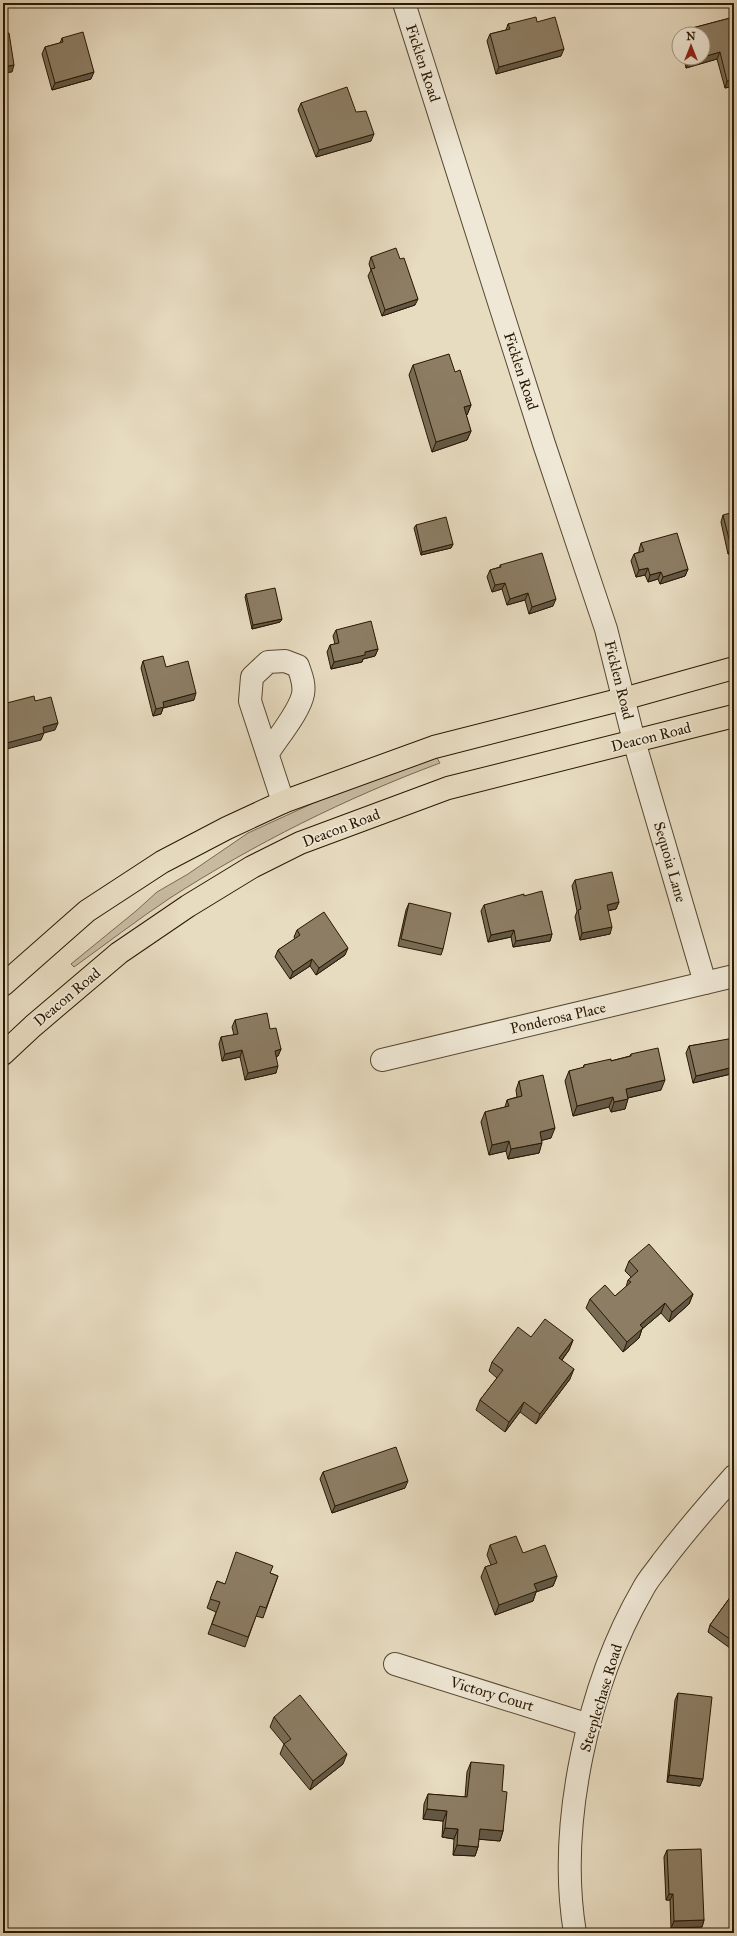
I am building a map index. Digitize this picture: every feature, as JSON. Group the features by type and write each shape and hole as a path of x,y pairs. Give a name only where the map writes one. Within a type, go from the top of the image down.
{"main road":[{"path":"3,985 87,911 162,862 227,828 283,802 434,747 623,699 734,668"},
{"name":"Deacon Road","path":"3,1054 33,1026 119,953 188,906 252,867 300,843 448,788 734,716"}],"street":[{"name":"Ficklen Road","path":"404,3 544,444 606,629 634,741"},
{"name":"Sequoia Lane","path":"634,741 705,983"},
{"path":"268,753 283,802"},
{"name":"Ponderosa Place","path":"382,1060 734,976"},
{"name":"Steeplechase Road","path":"575,1933 569,1875 571,1817 589,1725 604,1676 615,1648 643,1588 687,1529 734,1476"},
{"name":"Victory Court","path":"395,1664 589,1725"}],"shaded area":[{"path":"437,758 440,763 370,791 335,807 301,823 234,859 170,898 74,967 71,964 157,892 188,874 248,833 331,795 422,761"}],"building":[{"path":"536,17 537,22 555,17 564,49 499,67 490,34 510,29 508,24"},
{"path":"734,17 734,79 727,81 720,52 711,55 711,26 700,26"},
{"path":"83,32 94,72 55,83 45,47 63,42 62,38"},
{"path":"9,33 14,65 3,67 3,34"},
{"path":"347,87 356,112 366,111 374,134 319,150 301,103"},
{"path":"396,248 400,259 404,258 418,299 385,310 371,269 375,268 371,257"},
{"path":"449,354 455,372 460,370 471,405 464,407 471,431 436,442 413,365"},
{"path":"734,512 734,546 731,547 723,515"},
{"path":"446,517 453,544 422,552 416,525"},
{"path":"677,533 688,569 663,577 661,572 650,575 648,568 639,570 634,554 644,551 641,543"},
{"path":"542,553 556,599 532,607 528,593 510,599 505,583 495,585 490,570 501,567 500,565"},
{"path":"275,588 282,619 253,625 246,594"},
{"path":"371,621 378,649 365,652 365,655 334,662 330,645 339,643 336,630"},
{"path":"163,656 166,667 188,661 196,693 163,702 164,707 156,709 143,661"},
{"path":"34,696 35,701 51,697 58,723 43,727 44,733 3,744 3,704"},
{"path":"612,872 619,902 607,905 612,927 582,933 578,910 581,909 575,880"},
{"path":"542,891 552,934 516,941 514,930 491,935 484,905 524,894 524,896"},
{"path":"409,903 451,913 443,949 401,939"},
{"path":"324,912 348,948 319,968 312,959 293,972 278,950 300,935 297,930"},
{"path":"267,1013 270,1029 276,1028 281,1049 275,1051 278,1066 248,1073 242,1050 225,1054 221,1037 238,1034 235,1020"},
{"path":"734,1038 734,1067 696,1076 689,1046"},
{"path":"658,1048 665,1080 626,1089 628,1099 614,1102 613,1097 577,1106 569,1071 584,1067 584,1065 611,1059 611,1061 631,1056 631,1054"},
{"path":"543,1075 555,1128 540,1132 542,1143 511,1149 509,1141 492,1145 485,1112 509,1106 507,1100 522,1096 519,1081"},
{"path":"649,1244 693,1294 672,1312 665,1303 640,1325 643,1328 627,1342 590,1299 605,1285 615,1296 631,1282 628,1280 638,1271 629,1261"},
{"path":"545,1319 573,1340 559,1358 574,1369 540,1414 524,1402 509,1422 480,1400 503,1370 492,1362 518,1327 531,1337"},
{"path":"396,1447 408,1481 335,1506 323,1472"},
{"path":"516,1536 523,1553 545,1545 557,1576 534,1584 537,1591 499,1605 485,1567 497,1563 490,1545"},
{"path":"236,1552 273,1566 270,1573 278,1576 266,1608 260,1606 248,1637 212,1624 220,1602 210,1599 217,1581 225,1584"},
{"path":"734,1592 734,1642 710,1625"},
{"path":"678,1693 712,1697 703,1779 669,1775"},
{"path":"300,1695 347,1754 313,1781 284,1744 291,1739 274,1717"},
{"path":"471,1762 504,1765 502,1791 507,1792 503,1831 480,1829 478,1847 457,1845 458,1829 445,1828 447,1811 427,1809 428,1794 467,1797"},
{"path":"701,1849 704,1920 674,1921 673,1894 669,1894 667,1850"}]}
